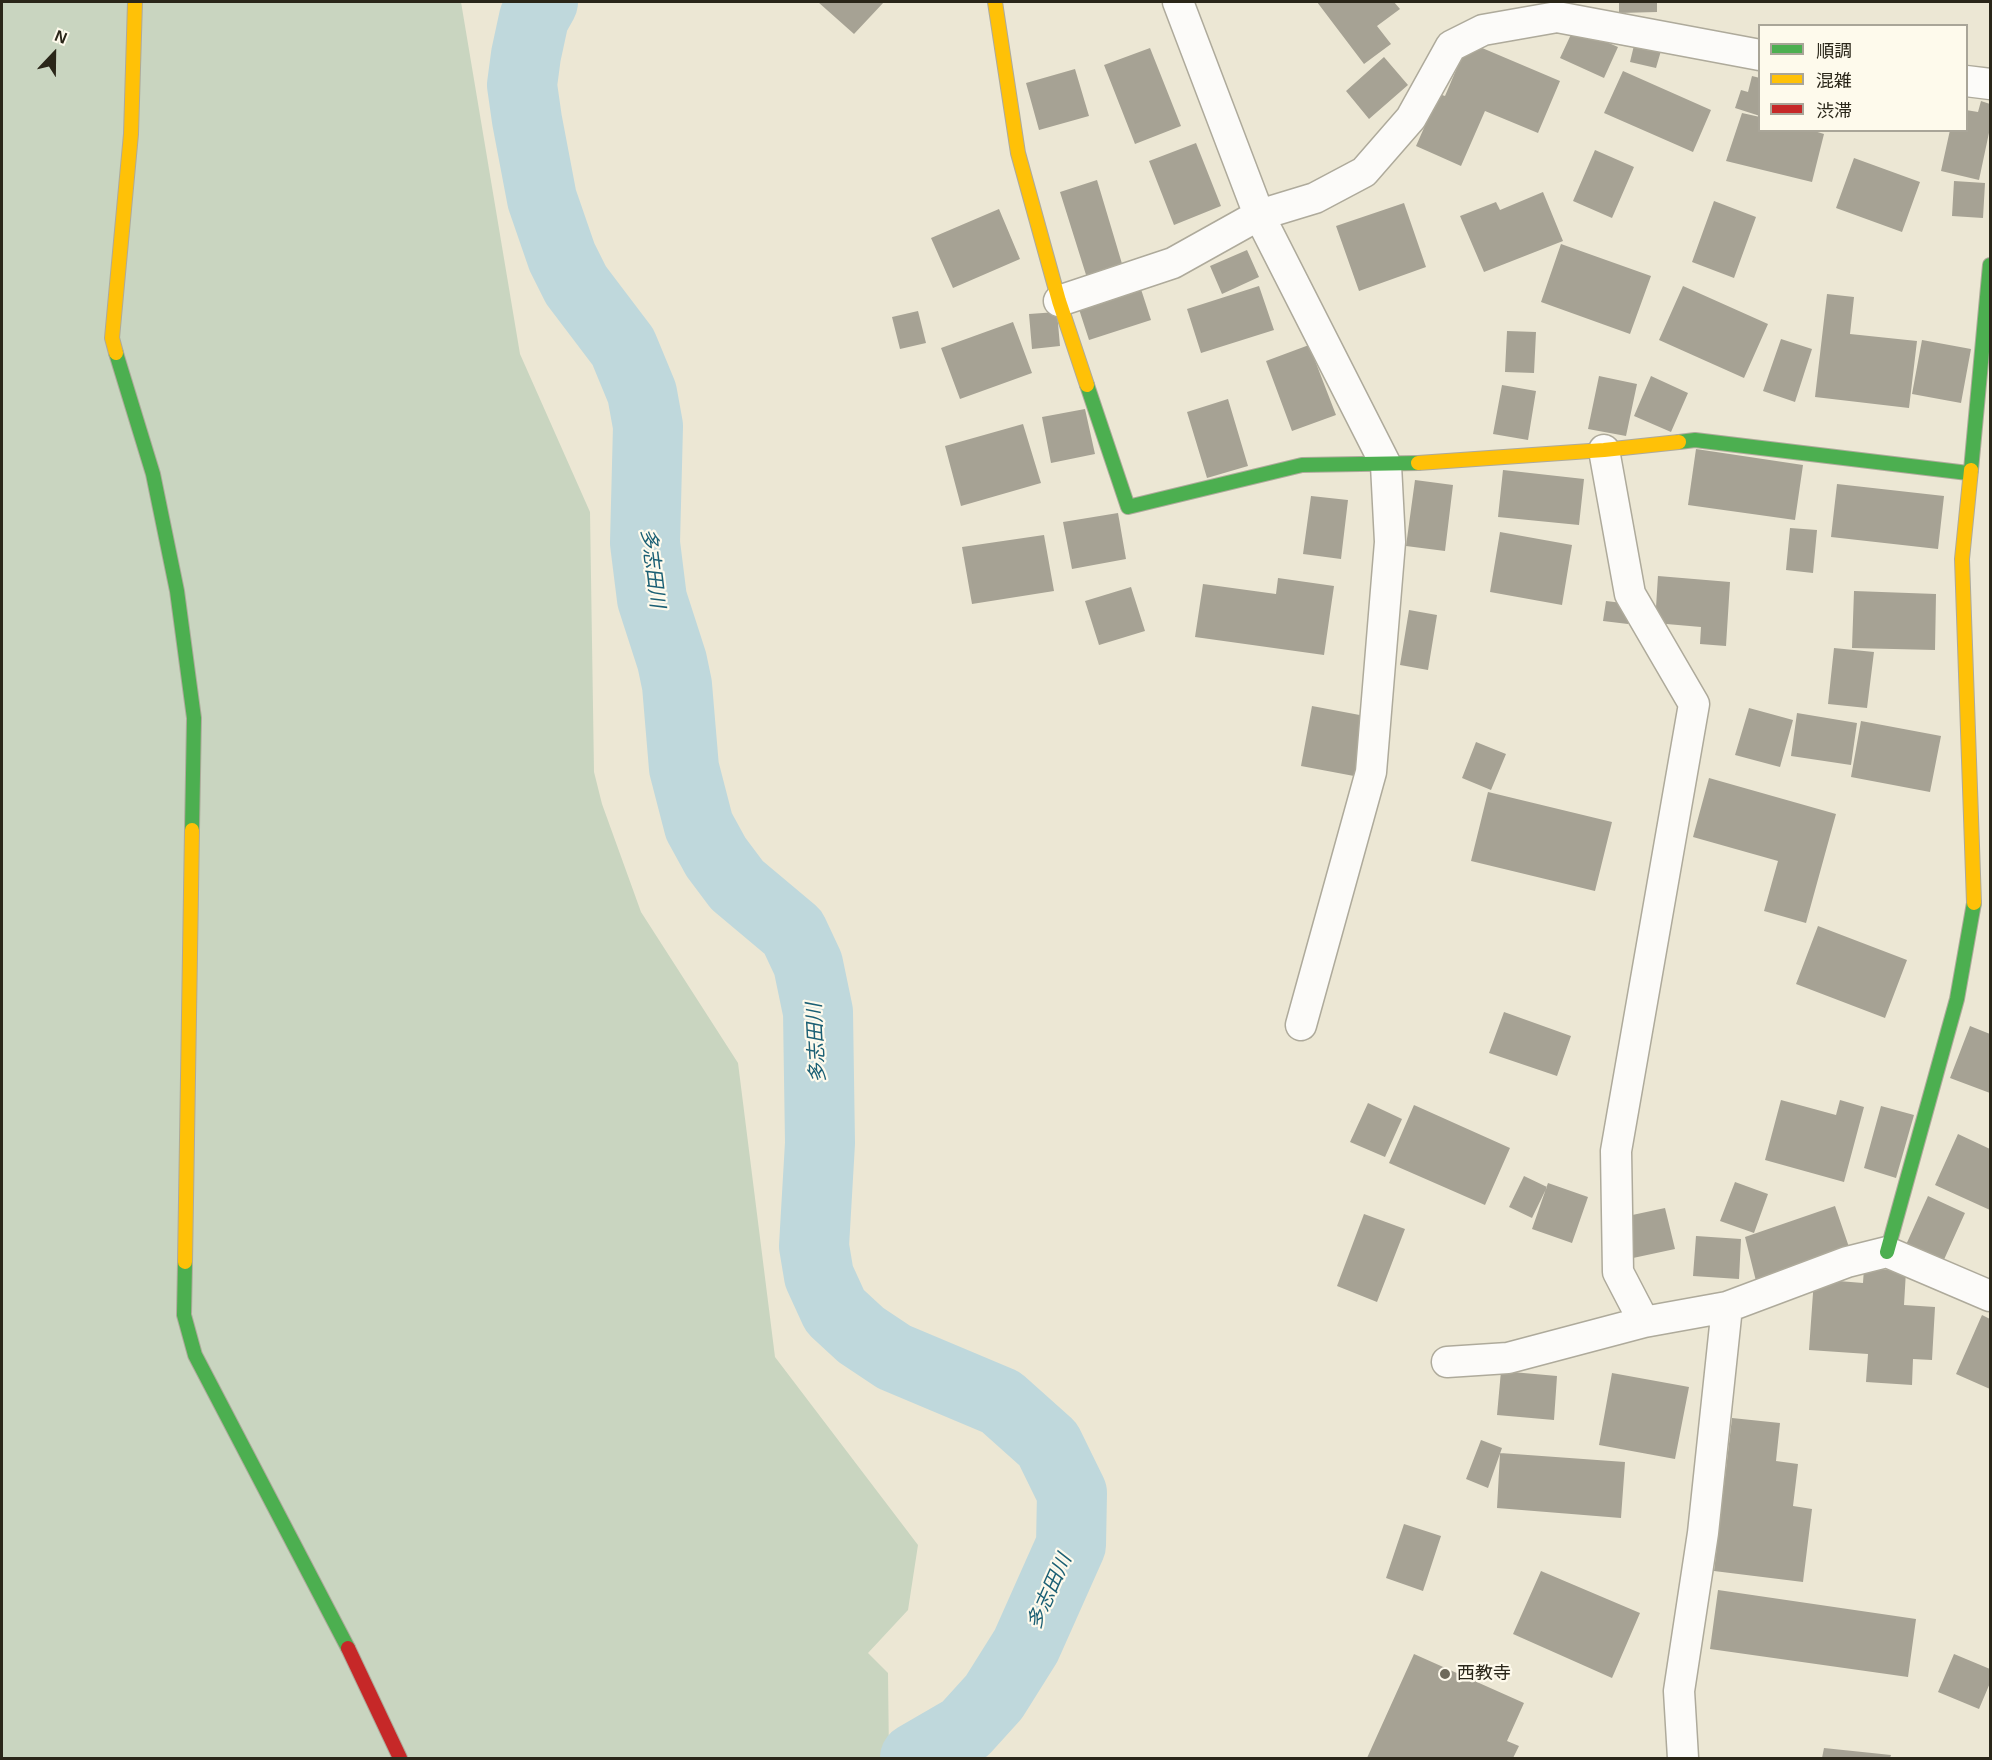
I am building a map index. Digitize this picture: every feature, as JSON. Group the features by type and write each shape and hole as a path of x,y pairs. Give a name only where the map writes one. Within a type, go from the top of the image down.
{"street":[{"path":"135,2 131,134 112,338 153,474 177,591 194,717 184,1315 195,1355 342,1634 400,1758"},
{"path":"995,2 1018,153 1059,301 1128,507 1302,465 1386,465 1604,450 1695,440 1968,473"},
{"path":"1178,2 1259,215 1386,465 1390,542 1371,772 1301,1025"},
{"path":"1059,301 1173,263 1259,215 1315,198 1364,172 1411,118 1451,45 1483,30 1557,17 1758,55"},
{"path":"1968,81 1990,84"},
{"path":"1887,1252 1957,999 1972,912 1979,774 1962,559 1968,473 1977,419 1990,265"},
{"path":"1604,450 1630,594 1694,704 1617,1151 1618,1272 1644,1322"},
{"path":"1447,1362 1508,1358 1644,1322 1727,1307 1847,1262 1887,1252 1990,1296"},
{"path":"1683,1758 1679,1691 1703,1533 1727,1307"}],"green space":[{"path":"2,2 461,2 520,354 590,512 594,772 602,804 641,912 738,1063 775,1357 918,1545 908,1610 868,1653 888,1673 889,1758 2,1758"}],"building":[{"path":"818,2 884,2 854,34"},
{"path":"1317,2 1394,2 1400,9 1377,26 1391,44 1364,64"},
{"path":"1619,2 1657,2 1657,12 1619,13"},
{"path":"1574,28 1618,47 1604,78 1560,58"},
{"path":"1636,37 1663,44 1656,68 1630,62"},
{"path":"1468,42 1560,81 1538,133 1485,111 1461,166 1416,146 1439,94 1445,96"},
{"path":"1150,48 1181,126 1135,144 1104,65"},
{"path":"1384,57 1408,85 1369,119 1346,91"},
{"path":"1075,69 1089,116 1039,130 1026,83"},
{"path":"1623,71 1711,110 1693,152 1604,113"},
{"path":"1752,76 1758,78 1758,115 1735,108 1741,90 1748,92"},
{"path":"1981,101 1990,104 1990,128 1979,180 1941,171 1950,132 1968,132 1968,110 1978,112"},
{"path":"1742,113 1758,117 1758,132 1818,132 1824,134 1812,182 1726,161"},
{"path":"1196,143 1221,206 1174,225 1149,161"},
{"path":"1595,150 1634,167 1612,218 1573,201"},
{"path":"1854,158 1920,182 1902,232 1836,208"},
{"path":"1097,180 1123,267 1087,278 1060,192"},
{"path":"1954,181 1985,183 1983,218 1952,216"},
{"path":"1543,192 1563,241 1484,272 1460,216 1496,202 1500,210"},
{"path":"1714,201 1756,217 1734,278 1692,262"},
{"path":"1404,203 1426,267 1359,291 1336,226"},
{"path":"999,209 1020,259 953,288 931,238"},
{"path":"1561,244 1651,276 1630,334 1541,302"},
{"path":"1247,250 1259,277 1222,294 1210,266"},
{"path":"1138,280 1151,320 1089,340 1076,300"},
{"path":"1259,286 1274,330 1201,353 1187,309"},
{"path":"1683,286 1768,324 1744,378 1659,340"},
{"path":"1827,294 1854,297 1850,334 1917,341 1909,408 1815,397"},
{"path":"918,311 926,343 900,349 892,317"},
{"path":"1057,312 1060,346 1032,349 1029,314"},
{"path":"1013,322 1032,373 960,399 941,348"},
{"path":"1507,331 1536,332 1534,373 1505,372"},
{"path":"1781,339 1812,349 1795,402 1763,391"},
{"path":"1922,340 1971,349 1961,403 1912,394"},
{"path":"1309,345 1336,415 1292,431 1266,361"},
{"path":"1599,376 1637,384 1626,436 1588,429"},
{"path":"1651,376 1688,393 1671,432 1634,416"},
{"path":"1502,385 1536,391 1528,440 1493,434"},
{"path":"1228,399 1248,466 1207,478 1187,412"},
{"path":"1085,409 1095,454 1051,463 1042,417"},
{"path":"1023,424 1041,483 961,506 945,446"},
{"path":"1696,449 1803,465 1795,520 1688,505"},
{"path":"1503,470 1584,479 1579,525 1498,517"},
{"path":"1415,480 1453,485 1445,551 1406,546"},
{"path":"1837,484 1944,496 1938,549 1831,537"},
{"path":"1311,496 1348,500 1341,559 1303,554"},
{"path":"1118,513 1126,559 1072,569 1063,522"},
{"path":"1790,528 1817,530 1813,573 1786,570"},
{"path":"1500,532 1572,545 1562,605 1490,592"},
{"path":"1044,535 1054,591 972,604 962,547"},
{"path":"1658,576 1730,582 1726,646 1700,644 1701,627 1655,623"},
{"path":"1278,578 1334,586 1324,655 1195,637 1203,584 1276,594"},
{"path":"1131,587 1145,631 1099,645 1085,601"},
{"path":"1854,591 1936,594 1935,650 1852,648"},
{"path":"1606,601 1631,604 1628,624 1603,621"},
{"path":"1409,610 1437,615 1428,670 1400,665"},
{"path":"1834,648 1874,652 1867,708 1828,704"},
{"path":"1312,706 1365,716 1354,776 1301,766"},
{"path":"1749,708 1793,720 1780,767 1735,755"},
{"path":"1797,713 1857,723 1851,765 1791,756"},
{"path":"1861,721 1941,736 1930,792 1851,777"},
{"path":"1476,742 1506,754 1491,790 1462,778"},
{"path":"1709,778 1836,814 1806,923 1764,911 1778,861 1693,837"},
{"path":"1488,792 1612,822 1595,891 1471,861"},
{"path":"1818,926 1907,960 1885,1018 1796,984"},
{"path":"1504,1012 1571,1036 1557,1076 1489,1053"},
{"path":"1970,1026 1990,1034 1990,1093 1950,1078"},
{"path":"1781,1100 1836,1115 1840,1100 1864,1107 1844,1182 1765,1160"},
{"path":"1368,1103 1402,1119 1385,1157 1350,1142"},
{"path":"1414,1105 1510,1148 1485,1205 1389,1163"},
{"path":"1881,1106 1914,1115 1896,1178 1864,1168"},
{"path":"1958,1134 1990,1149 1990,1210 1935,1185"},
{"path":"1524,1176 1547,1187 1532,1218 1509,1207"},
{"path":"1735,1182 1768,1194 1754,1233 1720,1221"},
{"path":"1548,1183 1588,1197 1572,1243 1532,1229"},
{"path":"1928,1196 1965,1213 1942,1264 1905,1247"},
{"path":"1835,1206 1850,1250 1756,1281 1745,1237"},
{"path":"1665,1208 1675,1249 1633,1258 1623,1217"},
{"path":"1364,1214 1405,1229 1377,1302 1337,1286"},
{"path":"1696,1236 1741,1239 1739,1279 1693,1276"},
{"path":"1864,1268 1906,1271 1904,1305 1935,1307 1932,1360 1913,1359 1912,1385 1866,1382 1868,1354 1809,1350 1814,1279 1863,1283"},
{"path":"1982,1315 1990,1319 1990,1389 1956,1374"},
{"path":"1501,1371 1557,1376 1554,1420 1497,1415"},
{"path":"1612,1373 1689,1387 1675,1459 1599,1445"},
{"path":"1732,1418 1780,1423 1776,1461 1798,1464 1793,1506 1812,1509 1803,1582 1714,1571"},
{"path":"1481,1440 1502,1448 1488,1488 1466,1479"},
{"path":"1500,1453 1625,1462 1621,1518 1497,1508"},
{"path":"1404,1524 1441,1536 1423,1591 1386,1578"},
{"path":"1541,1571 1640,1613 1612,1678 1513,1634"},
{"path":"1718,1590 1916,1619 1908,1677 1710,1649"},
{"path":"1414,1654 1524,1703 1507,1741 1519,1746 1513,1758 1367,1758"},
{"path":"1954,1654 1990,1669 1990,1683 1979,1709 1938,1692"},
{"path":"1824,1748 1891,1755 1890,1758 1822,1758"}],"waterway":[{"name":"多志田川","path":"543,2 534,18 526,55 522,85 527,120 542,199 562,257 576,285 623,347 642,393 648,426 645,543 652,599 672,661 677,685 684,768 699,826 716,857 737,885 793,932 808,964 818,1012 820,1143 814,1246 819,1276 835,1311 861,1335 894,1357 1001,1402 1048,1444 1072,1493 1071,1545 1026,1646 994,1697 965,1729 915,1758"}],"traffic: fast":[{"path":"1971,470 1990,265"},
{"path":"116,353 153,474 177,591 194,718 192,830"},
{"path":"1087,385 1128,507 1302,465 1418,463"},
{"path":"1679,442 1695,440 1968,473"},
{"path":"1887,1252 1957,999 1974,903"},
{"path":"185,1262 184,1315 195,1355 348,1648"}],"traffic: slow":[{"path":"116,353 112,338 131,134 135,2"},
{"path":"995,2 1018,153 1059,301 1087,385"},
{"path":"1418,463 1604,450 1679,442"},
{"path":"1971,470 1962,559 1974,903"},
{"path":"185,1262 192,830"}],"traffic: jam":[{"path":"348,1648 400,1758"}],"place":[{"name":"西教寺","path":"1445,1674"}]}
